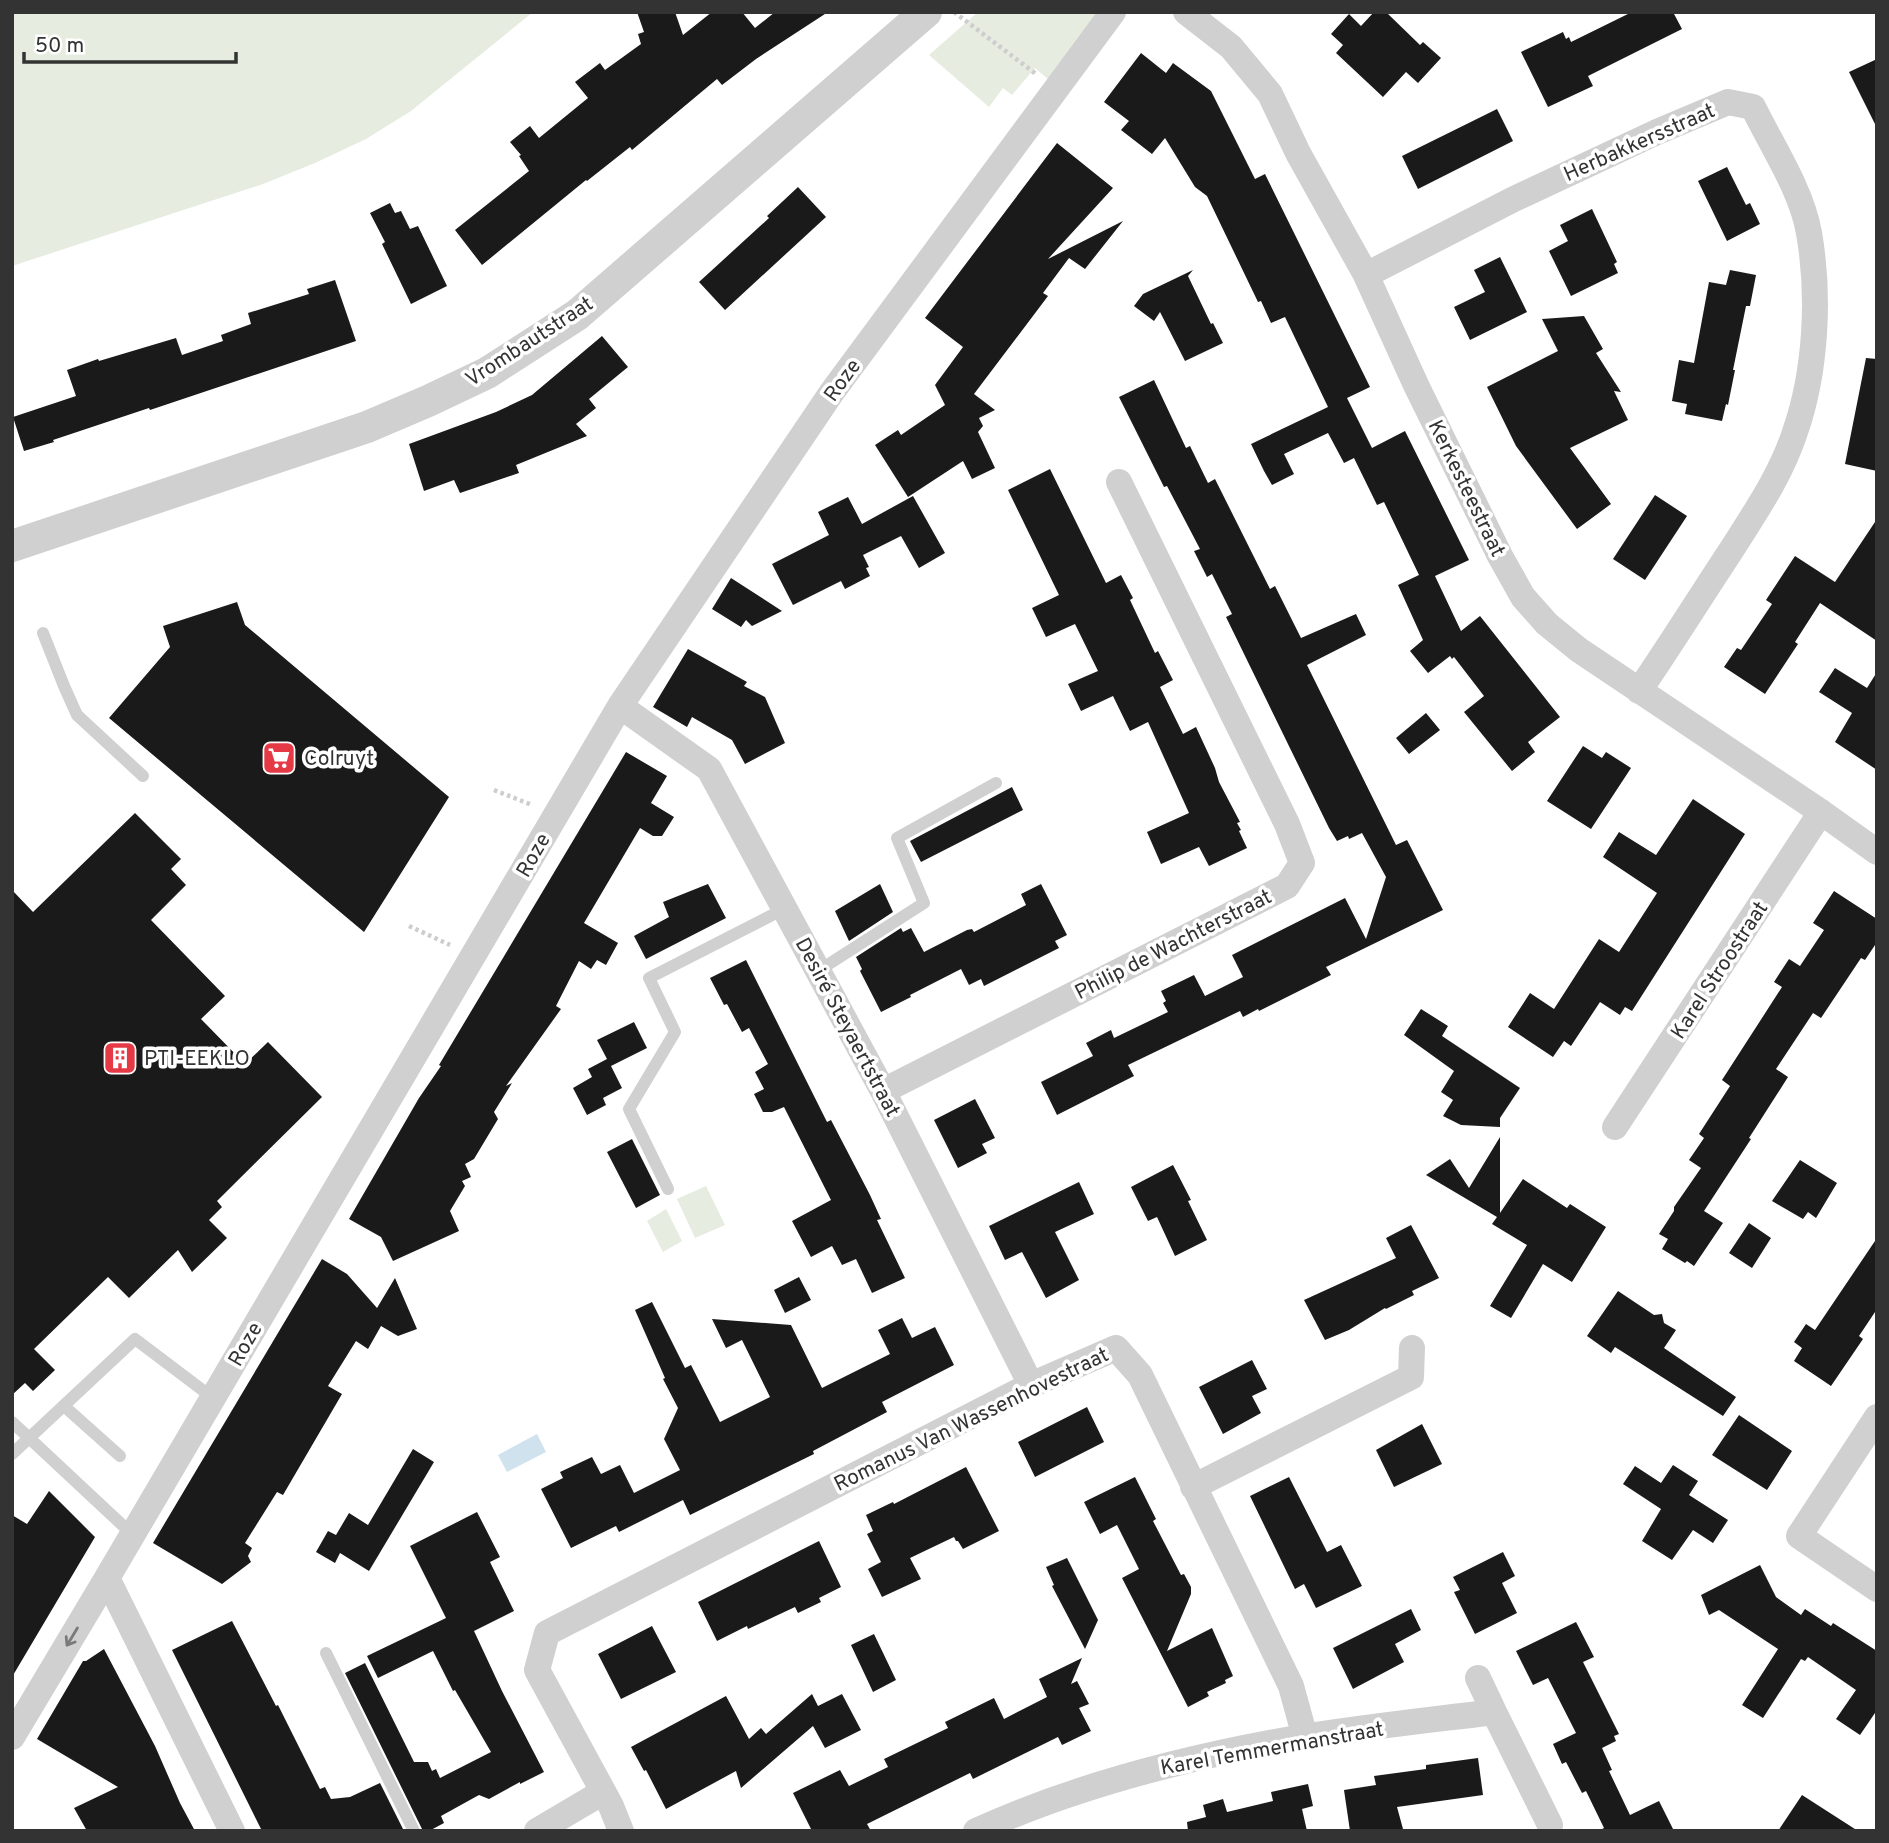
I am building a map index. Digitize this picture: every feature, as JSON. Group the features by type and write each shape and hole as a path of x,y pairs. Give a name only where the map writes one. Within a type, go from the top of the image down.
{"street":[{"name":"Vrombautstraat","path":"12,546 367,427 487,373 577,315 926,12"},
{"name":"Roze","path":"12,1737 620,706 832,392 1113,12"},
{"name":"Kerkesteestraat","path":"1186,12 1231,47 1270,94 1298,153 1367,275 1422,397 1523,597 1546,624 1579,650 1877,852"},
{"name":"Herbakkersstraat","path":"1367,275 1514,200 1668,127 1728,102 1753,107 1797,192 1809,232 1814,296 1809,383 1795,433 1774,482 1639,691"},
{"name":"Philip de Wachterstraat","path":"883,1091 1287,886 1302,863 1287,824 1119,482"},
{"name":"Desiré Steyaertstraat","path":"620,706 709,769 883,1091 1031,1385"},
{"name":"Karel Stroostraat","path":"1615,1127 1821,812"},
{"name":"Romanus Van Wassenhovestraat","path":"603,1792 537,1670 547,1633 1031,1385 1116,1348 1140,1375 1291,1686 1305,1737"},
{"path":"1193,1486 1411,1377 1412,1348"},
{"path":"1877,1416 1798,1536 1877,1589"},
{"path":"107,1578 232,1831"},
{"path":"1478,1678 1550,1825"},
{"name":"Karel Temmermanstraat","path":"976,1831 1068,1795 1211,1755 1305,1737 1494,1712"},
{"path":"537,1831 603,1792 613,1828"}],"lane":[{"path":"44,633 77,715 143,776"},
{"path":"818,971 924,903 897,838 996,783"},
{"path":"668,1189 629,1109 676,1032 649,978 784,909"},
{"path":"12,1454 135,1339 213,1398"},
{"path":"64,1406 120,1456"},
{"path":"12,1422 133,1535"},
{"path":"326,1653 414,1831"}],"path":[{"path":"954,12 1056,89"},
{"path":"494,790 556,815"},
{"path":"410,926 474,956"}],"shaded area":[{"path":"12,12 533,12 411,111 366,139 263,184 12,266"},
{"path":"978,12 1101,12 1049,80 1035,68 1012,95 1003,88 989,107 929,55"},
{"path":"706,1186 725,1225 695,1238 677,1199"},
{"path":"666,1209 682,1241 663,1252 647,1221"}],"water":[{"path":"537,1434 546,1452 507,1472 498,1455"}],"building":[{"path":"637,12 675,12 683,35 712,12 742,12 755,28 775,12 828,12 756,59 722,85 717,79 632,150 630,147 586,180 482,265 455,230 529,171 510,142 530,126 539,138 588,98 575,82 600,63 605,70 641,44 638,34 644,32"},
{"path":"1374,12 1386,12 1420,45 1423,42 1441,58 1418,83 1406,72 1383,97 1336,53 1343,45 1331,34 1349,14 1361,26"},
{"path":"1632,12 1673,12 1682,29 1588,76 1593,86 1548,107 1521,52 1563,32 1571,42"},
{"path":"1141,53 1166,73 1173,63 1211,91 1255,179 1265,174 1370,387 1347,398 1372,448 1405,431 1469,560 1435,576 1461,631 1480,616 1560,717 1528,742 1535,752 1512,771 1464,712 1484,696 1454,657 1452,659 1450,656 1428,673 1410,651 1423,640 1398,585 1419,575 1384,502 1377,505 1354,458 1344,463 1328,433 1284,454 1294,474 1272,485 1264,471 1251,444 1328,407 1285,317 1271,323 1261,301 1258,302 1207,196 1195,187 1165,138 1152,154 1121,130 1129,121 1104,102"},
{"path":"1877,59 1877,128 1849,72"},
{"path":"1497,109 1513,141 1418,189 1402,156"},
{"path":"1057,143 1113,188 1048,259 1123,221 1085,269 1069,258 1043,293 1048,296 974,394 995,410 979,418 983,426 978,432 995,468 972,479 963,461 908,497 875,445 898,430 901,435 945,405 935,385 963,347 925,318"},
{"path":"1727,167 1746,205 1750,203 1760,224 1727,241 1698,181"},
{"path":"798,187 826,217 725,310 699,282 769,218 767,216"},
{"path":"390,203 395,213 401,211 410,229 418,226 447,286 411,304 370,213"},
{"path":"1592,209 1617,262 1614,264 1618,273 1571,296 1549,251 1568,241 1560,225"},
{"path":"1500,257 1527,312 1470,340 1454,307 1485,292 1474,270"},
{"path":"1193,270 1188,276 1223,343 1185,361 1160,312 1154,321 1134,306 1143,294"},
{"path":"1730,270 1756,275 1750,306 1746,306 1728,405 1726,404 1722,421 1685,414 1687,404 1672,401 1679,360 1694,363 1709,282 1726,285"},
{"path":"335,280 356,341 24,451 13,417 76,396 67,370 176,338 182,355 223,341 221,335 251,324 248,313 309,294 307,289"},
{"path":"1584,316 1603,349 1596,353 1621,392 1614,391 1628,420 1570,448 1611,504 1577,529 1516,446 1487,387 1558,351 1542,319"},
{"path":"602,336 628,367 589,399 596,408 576,424 587,436 516,465 519,473 460,493 454,480 424,491 409,444 496,412 532,395"},
{"path":"1866,358 1877,359 1877,471 1845,464"},
{"path":"1154,380 1186,448 1190,446 1208,483 1215,479 1270,589 1275,586 1301,638 1356,614 1366,635 1307,665 1396,845 1407,840 1443,910 1326,967 1331,975 1259,1011 1258,1009 1243,1017 1240,1011 1128,1065 1134,1076 1057,1115 1041,1082 1093,1056 1086,1043 1111,1030 1114,1038 1168,1012 1161,991 1194,975 1205,996 1243,977 1232,955 1345,898 1366,939 1386,877 1362,833 1337,841 1329,828 1226,617 1232,614 1212,574 1207,577 1194,551 1200,549 1167,486 1164,487 1119,397"},
{"path":"1050,469 1106,583 1121,575 1155,653 1158,651 1173,680 1160,687 1183,734 1196,727 1219,782 1240,822 1237,823 1241,830 1239,831 1247,848 1209,866 1199,847 1161,864 1147,832 1189,813 1148,722 1130,731 1113,696 1081,711 1068,684 1098,671 1075,624 1046,637 1032,608 1059,595 1008,490"},
{"path":"1655,495 1687,516 1645,580 1613,559"},
{"path":"913,496 945,553 919,568 901,536 863,555 870,576 845,589 841,581 793,605 772,564 829,535 818,512 848,497 862,524"},
{"path":"1877,519 1877,641 1820,603 1795,642 1798,644 1765,694 1724,667 1737,648 1741,650 1772,604 1766,600 1795,556 1835,582"},
{"path":"731,578 782,611 752,626 746,620 741,627 712,609"},
{"name":"Colruyt","path":"237,602 245,625 449,797 364,932 109,718 170,647 163,626"},
{"path":"688,649 747,682 744,686 765,697 785,743 745,764 732,740 692,717 687,727 653,707"},
{"path":"1835,668 1867,688 1877,672 1877,770 1835,742 1852,713 1819,692"},
{"path":"1426,713 1440,730 1409,754 1396,738"},
{"path":"1583,746 1602,758 1606,752 1631,768 1591,829 1547,801"},
{"path":"626,752 667,776 651,803 674,817 662,836 653,836 640,828 584,923 618,943 606,965 597,960 591,969 579,961 556,1006 561,1009 506,1086 512,1083 494,1112 498,1119 474,1159 465,1164 471,1177 462,1181 465,1186 450,1211 459,1231 393,1261 381,1237 349,1219"},
{"path":"1012,787 1023,810 921,862 910,841"},
{"path":"1693,799 1745,834 1632,1011 1625,1007 1620,1015 1600,1002 1571,1046 1564,1041 1553,1057 1508,1027 1530,993 1554,1009 1599,939 1619,952 1657,893 1603,857 1619,832 1656,855"},
{"name":"PTI-EEKLO","path":"135,813 181,859 171,869 186,885 151,920 225,996 201,1019 245,1064 268,1042 322,1097 217,1201 222,1207 209,1220 227,1238 192,1272 178,1250 129,1298 108,1277 34,1349 55,1370 33,1391 25,1383 12,1395 12,890 33,912"},
{"path":"708,884 726,918 646,959 634,936 669,917 663,902"},
{"path":"880,884 893,912 849,941 835,911"},
{"path":"1041,884 1067,935 1055,941 1059,948 984,986 981,979 969,985 961,969 881,1012 860,971 862,969 856,957 901,928 903,932 911,928 924,952 967,930 972,929 974,932 1026,905 1021,894"},
{"path":"1834,891 1877,919 1877,942 1865,960 1861,958 1821,1018 1813,1013 1776,1069 1788,1077 1704,1211 1723,1223 1694,1266 1687,1261 1685,1263 1662,1249 1668,1239 1659,1234 1701,1168 1689,1160 1704,1138 1699,1134 1730,1086 1722,1080 1782,987 1774,982 1789,959 1800,966 1824,930 1813,923"},
{"path":"746,960 827,1122 831,1120 870,1195 881,1219 877,1220 905,1278 872,1293 856,1259 842,1265 832,1246 811,1257 792,1221 831,1200 784,1107 763,1112 754,1094 764,1089 755,1072 768,1064 749,1028 742,1032 710,978"},
{"path":"1421,1009 1448,1026 1442,1036 1520,1088 1500,1118 1500,1127 1461,1125 1443,1116 1453,1100 1441,1092 1454,1071 1404,1035"},
{"path":"634,1022 647,1048 611,1066 622,1088 603,1098 606,1105 587,1115 573,1088 592,1077 588,1069 607,1059 597,1040"},
{"path":"975,1099 995,1138 982,1144 987,1153 958,1168 934,1120"},
{"path":"1500,1137 1500,1213 1523,1179 1567,1208 1570,1204 1606,1227 1572,1282 1543,1264 1511,1318 1490,1306 1527,1245 1492,1224 1497,1217 1426,1175 1450,1159 1469,1188"},
{"path":"632,1139 660,1195 636,1208 607,1152"},
{"path":"1800,1160 1837,1183 1816,1218 1808,1212 1803,1219 1772,1201"},
{"path":"1173,1165 1207,1240 1175,1256 1157,1217 1148,1221 1131,1187"},
{"path":"1079,1182 1094,1214 1055,1232 1079,1280 1046,1298 1022,1252 1005,1260 989,1226"},
{"path":"1749,1223 1771,1238 1752,1268 1729,1253"},
{"path":"1411,1225 1439,1278 1412,1291 1414,1295 1325,1340 1304,1300 1396,1258 1386,1238"},
{"path":"1877,1238 1877,1309 1859,1336 1863,1339 1831,1386 1794,1361 1802,1348 1794,1342 1806,1324 1815,1330"},
{"path":"322,1259 347,1274 377,1308 395,1278 417,1329 398,1336 381,1326 368,1349 356,1341 328,1386 342,1394 283,1495 277,1492 245,1543 252,1548 248,1556 251,1562 222,1584 153,1543"},
{"path":"799,1277 811,1300 785,1313 774,1290"},
{"path":"1618,1291 1654,1315 1662,1314 1664,1323 1676,1330 1664,1348 1736,1397 1723,1416 1615,1347 1611,1353 1587,1336"},
{"path":"652,1302 685,1368 691,1365 720,1422 770,1397 742,1340 726,1348 712,1319 791,1325 822,1388 890,1354 878,1330 902,1318 912,1338 935,1327 954,1365 882,1402 887,1412 813,1451 814,1454 690,1515 683,1500 619,1532 616,1526 571,1548 541,1489 563,1478 560,1472 592,1457 601,1474 620,1465 634,1493 680,1470 664,1439 678,1408 635,1310"},
{"path":"1252,1360 1267,1389 1252,1396 1261,1413 1223,1434 1199,1387"},
{"path":"1087,1407 1104,1442 1035,1477 1018,1442"},
{"path":"1739,1415 1792,1451 1767,1490 1712,1455"},
{"path":"1422,1424 1442,1464 1394,1487 1376,1450"},
{"path":"413,1449 434,1462 369,1571 340,1553 335,1563 316,1552 328,1531 336,1535 349,1513 368,1525"},
{"path":"1673,1465 1698,1481 1689,1495 1728,1520 1713,1543 1693,1530 1672,1560 1642,1541 1661,1509 1623,1484 1635,1466 1661,1483"},
{"path":"966,1467 999,1531 963,1549 954,1537 910,1558 921,1579 882,1597 868,1569 881,1562 867,1534 873,1531 866,1515 893,1502 894,1504"},
{"path":"1135,1477 1156,1519 1153,1521 1181,1575 1184,1574 1191,1587 1191,1594 1167,1651 1212,1628 1233,1676 1225,1680 1226,1683 1207,1692 1209,1696 1188,1707 1122,1578 1139,1569 1117,1525 1100,1534 1084,1502"},
{"path":"1289,1477 1327,1552 1341,1545 1362,1586 1316,1608 1304,1584 1295,1589 1250,1496"},
{"path":"49,1491 95,1537 12,1677 12,1515 27,1524"},
{"path":"477,1512 500,1557 490,1562 514,1611 474,1631 544,1772 489,1799 479,1795 441,1816 444,1823 429,1831 423,1831 345,1673 365,1663 414,1762 428,1762 432,1771 436,1769 440,1778 491,1752 455,1690 453,1691 433,1651 378,1678 367,1656 446,1618 410,1546"},
{"path":"819,1541 841,1587 819,1598 821,1602 798,1613 795,1607 717,1641 698,1602"},
{"path":"1503,1552 1515,1576 1502,1583 1517,1613 1475,1634 1454,1592 1460,1590 1453,1577"},
{"path":"1067,1558 1098,1620 1085,1649 1052,1586 1054,1585 1046,1567"},
{"path":"1760,1565 1776,1597 1801,1615 1805,1609 1877,1651 1877,1710 1860,1735 1836,1719 1856,1690 1808,1657 1805,1661 1801,1659 1763,1718 1742,1705 1778,1649 1719,1610 1709,1615 1701,1595"},
{"path":"1411,1609 1421,1630 1395,1644 1404,1662 1353,1689 1333,1648"},
{"path":"232,1621 320,1789 325,1787 331,1799 350,1797 380,1783 404,1831 262,1831 172,1650"},
{"path":"1576,1622 1594,1657 1583,1662 1619,1734 1614,1736 1616,1741 1602,1748 1612,1770 1609,1771 1630,1815 1659,1801 1674,1831 1598,1831 1604,1828 1586,1791 1582,1793 1566,1762 1562,1764 1553,1744 1576,1733 1548,1678 1533,1685 1516,1651"},
{"path":"652,1626 676,1672 621,1699 598,1654"},
{"path":"874,1634 896,1680 873,1692 851,1645"},
{"path":"104,1649 155,1746 195,1831 87,1831 74,1808 118,1787 37,1739 83,1661"},
{"path":"1082,1658 1071,1684 1077,1681 1089,1704 1079,1708 1091,1731 1062,1745 1058,1737 973,1779 970,1773 867,1824 871,1831 812,1831 793,1793 840,1770 849,1786 888,1767 884,1759 948,1728 945,1722 994,1698 1004,1719 1047,1697 1039,1679"},
{"path":"812,1694 818,1706 842,1694 861,1730 825,1748 813,1726 741,1788 736,1771 666,1809 631,1747 726,1696 749,1739 761,1728 766,1734"},
{"path":"1478,1758 1483,1795 1397,1807 1403,1829 1350,1831 1344,1790 1376,1785 1374,1776"},
{"path":"1308,1784 1313,1806 1302,1809 1307,1831 1188,1831 1187,1822 1206,1817 1203,1805 1223,1799 1227,1812 1273,1801 1271,1792"},
{"path":"1802,1795 1858,1831 1778,1831"}],"place":[{"name":"Colruyt","path":"279,758"},
{"name":"PTI-EEKLO","path":"120,1058"}]}
